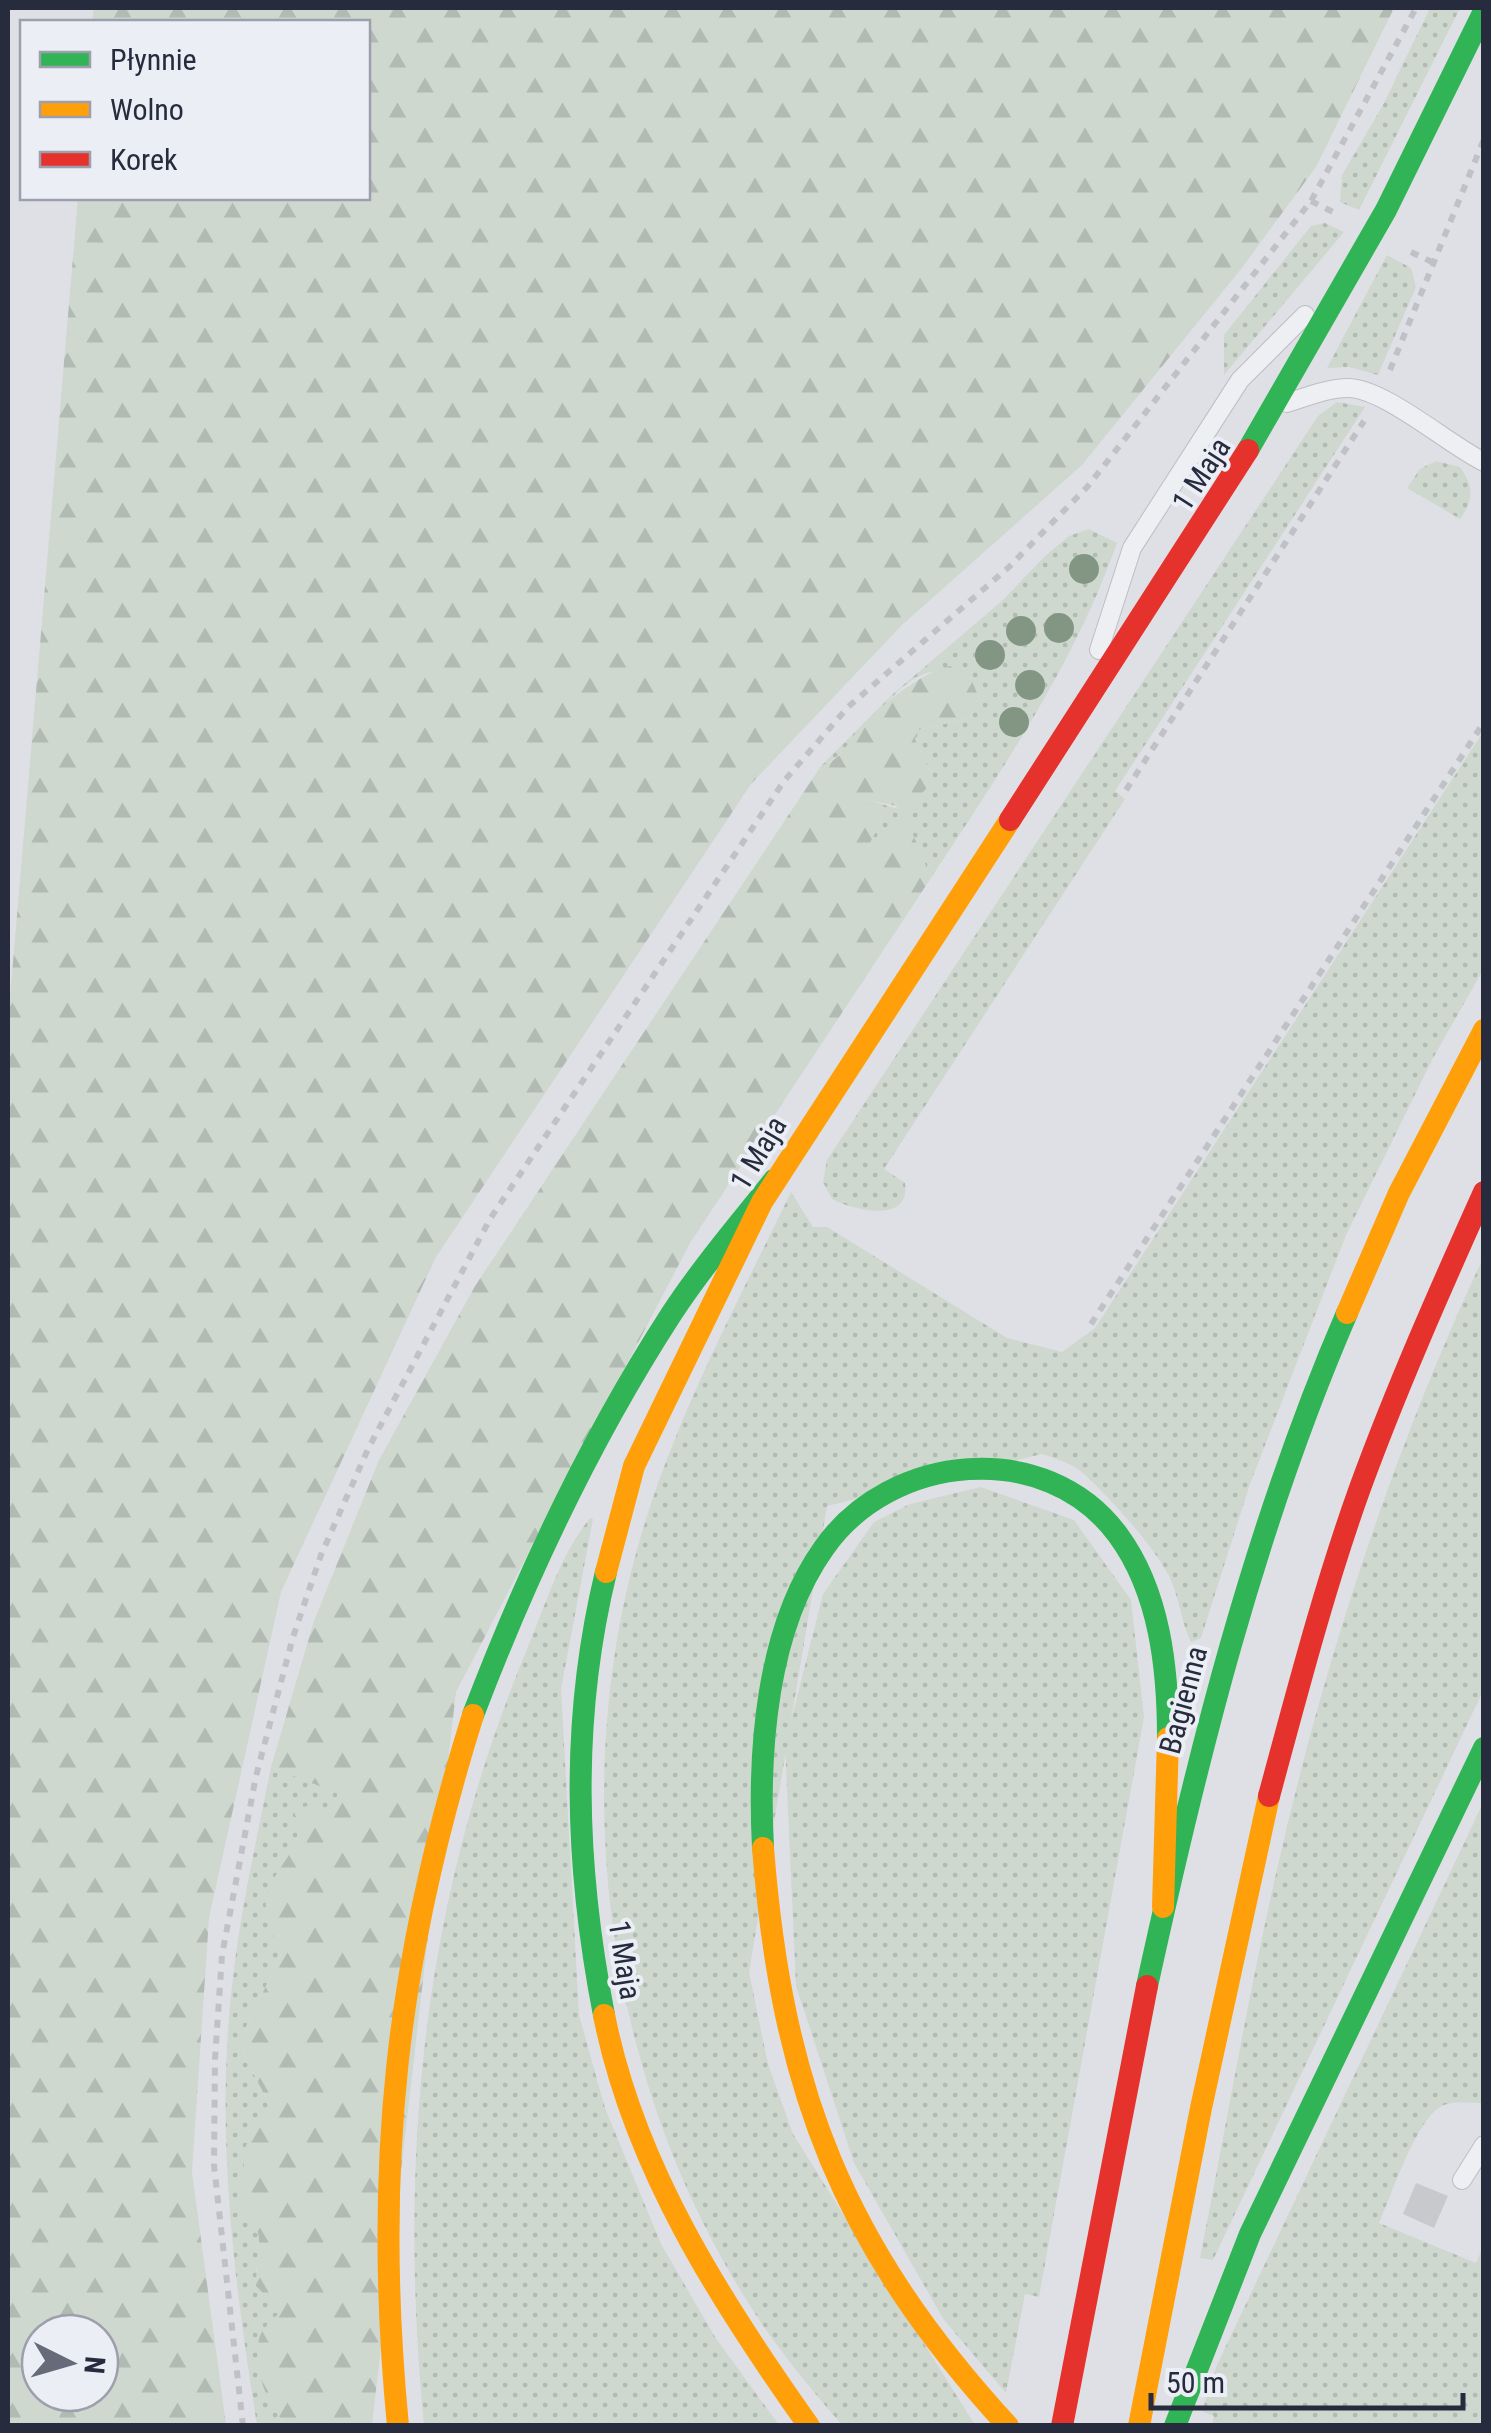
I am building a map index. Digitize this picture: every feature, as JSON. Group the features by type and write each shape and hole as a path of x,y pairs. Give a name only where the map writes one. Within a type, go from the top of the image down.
{"main road":[{"name":"1 Maja","path":"809,2426 753,2351 696,2261 636,2128 595,1975 578,1816 588,1659 632,1472 774,1180 1078,718 1277,406 1397,194 1484,11"},
{"name":"Bagienna","path":"1062,2426 1163,1907 1216,1693 1283,1476 1335,1336 1400,1185 1484,1030"},
{"path":"398,2426 390,2374 385,2221 393,2071 417,1917 466,1734 511,1616 594,1452 680,1300 774,1180"},
{"path":"1139,2426 1247,1872 1306,1646 1398,1383 1484,1192"},
{"path":"1008,2426 940,2349 865,2234 822,2144 798,2076 778,1992 762,1846 767,1712 794,1612 839,1528 888,1492 933,1471 991,1467 1041,1476 1089,1504 1123,1541 1153,1594 1164,1643 1167,1702 1163,1907"},
{"path":"1175,2426 1250,2234 1484,1748"}],"lane":[{"path":"1078,718 1132,548 1240,380 1355,265"},
{"path":"1277,406 1352,387 1423,420 1447,443 1484,462"},
{"path":"1462,2180 1484,2145"}],"path":[{"path":"243,2426 214,2166 214,2059 222,1956 242,1839 287,1656 322,1555 368,1449 490,1219 784,781 848,708 1009,567 1088,486 1311,200 1416,8"},
{"path":"1126,790 1379,400 1484,139"},
{"path":"1092,1324 1484,722"}],"green space":[{"path":"94,8 1394,8 1316,167 1241,269 1082,465 901,626 751,784 436,1257 281,1592 209,1918 192,2172 226,2425 8,2425 8,1021 78,200 370,200 370,20 92,20"},
{"path":"1430,8 1460,8 1359,210 1340,202 1342,175 1383,105"},
{"path":"1325,223 1344,232 1224,375 1224,335 1311,226"},
{"path":"1387,255 1411,268 1416,287 1378,375 1349,367 1327,368"},
{"path":"1337,402 1365,407 1115,791 1125,799 884,1169 905,1183 899,1205 866,1210 832,1199 823,1182 827,1160 1318,416"},
{"path":"1436,461 1460,467 1468,480 1470,499 1460,519 1407,488 1420,469"},
{"path":"1089,529 1117,543 1100,588 1034,716 931,878 915,844 866,851 882,819 861,798 895,808 930,785 930,772 915,739 918,730 969,718 979,697 970,677 931,672 915,678 887,702 848,746 821,766 893,694 1003,600 1044,557 1069,536"},
{"path":"950,666 970,677 979,697 969,718 918,730 915,739 930,772 930,785 907,808 862,799 882,819 866,851 898,820 907,820 931,878 690,1243 456,1692 372,2425 288,2425 268,2397 258,2358 262,2333 281,2311 256,2286 258,2231 236,2201 244,2169 243,2151 269,2104 242,2051 246,2027 282,1953 268,1922 269,1889 298,1833 292,1809 308,1806 318,1814 336,1813 337,1793 271,1767 314,1621 379,1460 475,1286 821,766 837,757 885,704 925,676"},
{"path":"1483,732 1483,970 1432,1060 1346,1235 1250,1484 1201,1638 1191,1642 1170,1578 1139,1532 1084,1474 1042,1454 827,1506 749,1972 768,2064 793,2134 975,2425 842,2425 758,2318 707,2231 666,2138 635,2041 615,1941 605,1840 606,1738 617,1638 654,1494 708,1363 791,1192 813,1227 827,1227 1007,1338 1062,1352 1095,1328"},
{"path":"1483,1258 1483,1691 1213,2260 1200,2258 1267,1914 1317,1710 1391,1480"},
{"path":"981,1487 1074,1520 1131,1600 1144,1717 1039,2297 1025,2294 1006,2393 944,2320 854,2163 796,1986 785,1745 823,1594 874,1522 910,1504"},
{"path":"593,1519 561,1689 579,2015 605,2108 661,2244 715,2337 779,2425 424,2426 414,2227 417,2130 426,2033 441,1937 462,1842 490,1748 553,1584 569,1549"},
{"path":"271,1767 338,1793 336,1813 300,1820 296,1841 269,1895 272,1929 282,1953 246,2027 242,2051 269,2104 236,2201 256,2224 260,2249 256,2271 281,2311 281,2420 288,2425 257,2425 240,2312 226,2141 228,2027 234,1970"},
{"path":"1483,1803 1483,2103 1448,2104 1434,2112 1415,2140 1379,2223 1476,2263 1483,2247 1483,2425 1212,2425 1214,2416 1202,2411 1217,2365"}],"building":[{"path":"1416,2183 1448,2196 1434,2228 1403,2214"}],"traffic: fast":[{"path":"1248,450 1386,210 1484,11"},
{"path":"473,1715 538,1560 614,1409 684,1296 774,1180"},
{"path":"1147,1986 1186,1815 1256,1560 1347,1313"},
{"path":"763,1848 765,1732 778,1653 789,1616 824,1548 853,1516 888,1492 927,1476 969,1469 1011,1471 1051,1482 1087,1504 1118,1535 1144,1581 1159,1632 1168,1738"},
{"path":"604,2015 587,1904 581,1793 586,1683 606,1572"},
{"path":"1175,2426 1250,2234 1484,1748"}],"traffic: slow":[{"path":"606,1572 634,1466 762,1202 1010,820"},
{"path":"1347,1313 1399,1193 1484,1030"},
{"path":"398,2426 388,2241 397,2066 425,1893 473,1715"},
{"path":"1163,1907 1168,1738"},
{"path":"1139,2426 1201,2108 1269,1796"},
{"path":"763,1848 786,2015 805,2090 831,2160 863,2228 903,2294 1008,2426"},
{"path":"604,2015 636,2126 659,2179 713,2282 809,2426"}],"traffic: jam":[{"path":"1010,820 1248,450"},
{"path":"1269,1796 1323,1602 1360,1488 1484,1192"},
{"path":"1062,2426 1147,1986"}]}
